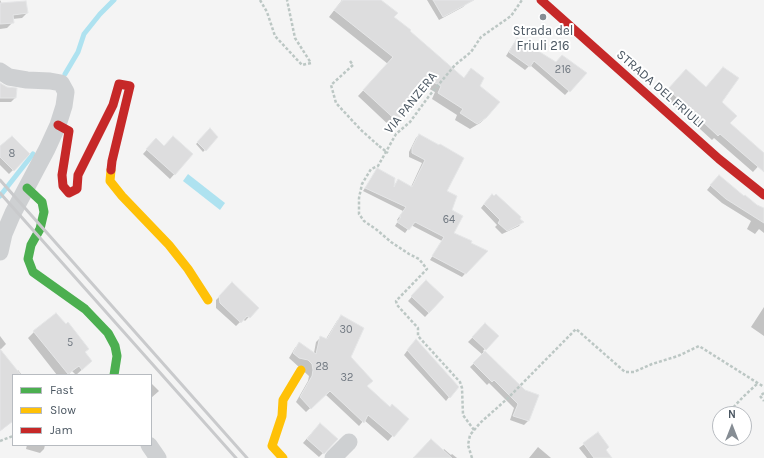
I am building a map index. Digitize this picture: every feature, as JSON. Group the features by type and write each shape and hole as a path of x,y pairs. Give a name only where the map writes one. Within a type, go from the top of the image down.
{"street":[{"name":"STRADA DEL FRIULI","path":"541,0 572,30 647,94 719,159 764,194"},
{"path":"0,71 8,77 61,83 66,92 64,106 58,125 13,214 4,234 0,252"},
{"path":"58,125 69,131 62,175 63,186 69,193 77,189 78,175 113,105 119,84 130,86 112,161 110,181 122,196 169,245 188,269 208,300"},
{"path":"27,188 42,202 44,212 40,229 31,245 28,259 33,272 85,309 108,333 115,346 117,356 114,374"},
{"path":"283,458 272,446 282,416 283,400 301,370"},
{"path":"333,458 349,442"},
{"path":"150,446 158,458"}],"path":[{"path":"260,0 267,12 274,36 302,64 311,64 295,38 287,0"},
{"name":"VIA PANZERA","path":"474,430 463,415 462,388 460,382 418,336 418,328 397,305 396,301 427,269 419,259 390,242 377,230 364,222 359,214 359,198 362,184 371,169 378,166 396,134 410,122 429,96 455,65 471,52 481,37 511,16 522,0"},
{"path":"350,60 353,65 332,85 336,103 361,130 388,153"},
{"path":"472,458 468,445 470,435 474,430 576,329 625,372 634,372 652,364 678,356 699,346 764,387"},
{"path":"735,406 758,383"},
{"path":"764,393 760,396 764,401"},
{"path":"0,441 12,436"}],"water":[{"path":"188,174 225,203 220,210 183,181"}],"building":[{"path":"343,0 381,0 398,13 394,17 411,30 410,31 464,78 471,68 484,78 480,86 500,102 487,117 477,124 460,113 463,109 438,93 441,86 427,79 419,92 401,109 400,124 363,90 393,57 334,10"},
{"path":"433,0 474,0 443,17"},
{"path":"26,1 28,13 13,15 14,23 0,24 0,3"},
{"path":"517,38 556,62 562,55 587,73 570,92 534,61 530,67 509,52"},
{"path":"723,67 739,78 722,102 737,116 730,123 764,153 764,172 720,134 718,136 668,89 686,69 706,87"},
{"path":"0,83 7,87 17,88 16,98 0,98"},
{"path":"210,128 218,137 206,151 197,142"},
{"path":"419,134 464,158 447,191 457,196 452,210 463,216 454,233 472,241 471,243 488,251 466,274 432,256 444,237 415,222 409,230 397,222 406,207 365,188 377,168 395,178 394,187 398,179 412,187 425,160 412,153 412,148"},
{"path":"12,136 30,154 14,171 0,157 0,146"},
{"path":"173,136 193,154 175,175 146,149 156,138 164,146"},
{"path":"719,175 744,196 745,195 757,205 764,208 764,223 726,199 710,185"},
{"path":"492,194 494,196 496,194 521,217 520,219 524,222 507,231 498,223 500,220 484,204"},
{"path":"426,280 444,297 429,313 411,296"},
{"path":"232,282 259,308 250,318 247,316 241,323 220,303 219,296"},
{"path":"56,313 66,324 68,322 89,349 85,352 92,361 82,370 79,366 68,374 33,331"},
{"path":"341,315 364,328 351,357 373,381 367,386 390,407 392,404 409,419 394,437 368,415 364,423 330,391 311,409 300,397 312,376 313,370 312,364 308,360 299,358 293,353 299,342 316,354 320,336 327,339"},
{"path":"485,323 499,336 486,350 472,337"},
{"path":"416,339 459,387 450,398 407,350"},
{"path":"0,349 20,374 12,374 12,422 0,431"},
{"path":"485,351 525,390 539,395 529,421 513,416 518,404 494,380 492,382 473,363"},
{"path":"320,423 338,439 324,454 307,439"},
{"path":"598,432 609,447 606,450 612,458 594,458 583,443"},
{"path":"431,439 452,458 413,458"}],"waterway":[{"path":"65,74 78,52 84,34 100,14 114,0"},
{"path":"0,196 33,154"}],"railway":[{"path":"0,180 247,458"},
{"path":"0,193 236,458"}],"traffic: fast":[{"path":"27,188 42,202 44,212 40,229 31,245 28,259 33,272 85,309 108,333 115,346 117,356 114,374"}],"traffic: slow":[{"path":"111,170 110,181 122,196 169,245 188,269 208,300"},
{"path":"283,458 272,446 282,416 283,400 301,370"}],"traffic: jam":[{"path":"541,0 719,159 764,195"},
{"path":"58,125 69,131 62,175 63,186 69,193 77,189 78,175 113,105 119,84 130,86 111,170"}],"place":[{"name":"Strada del Friuli 216","path":"543,17"}]}
